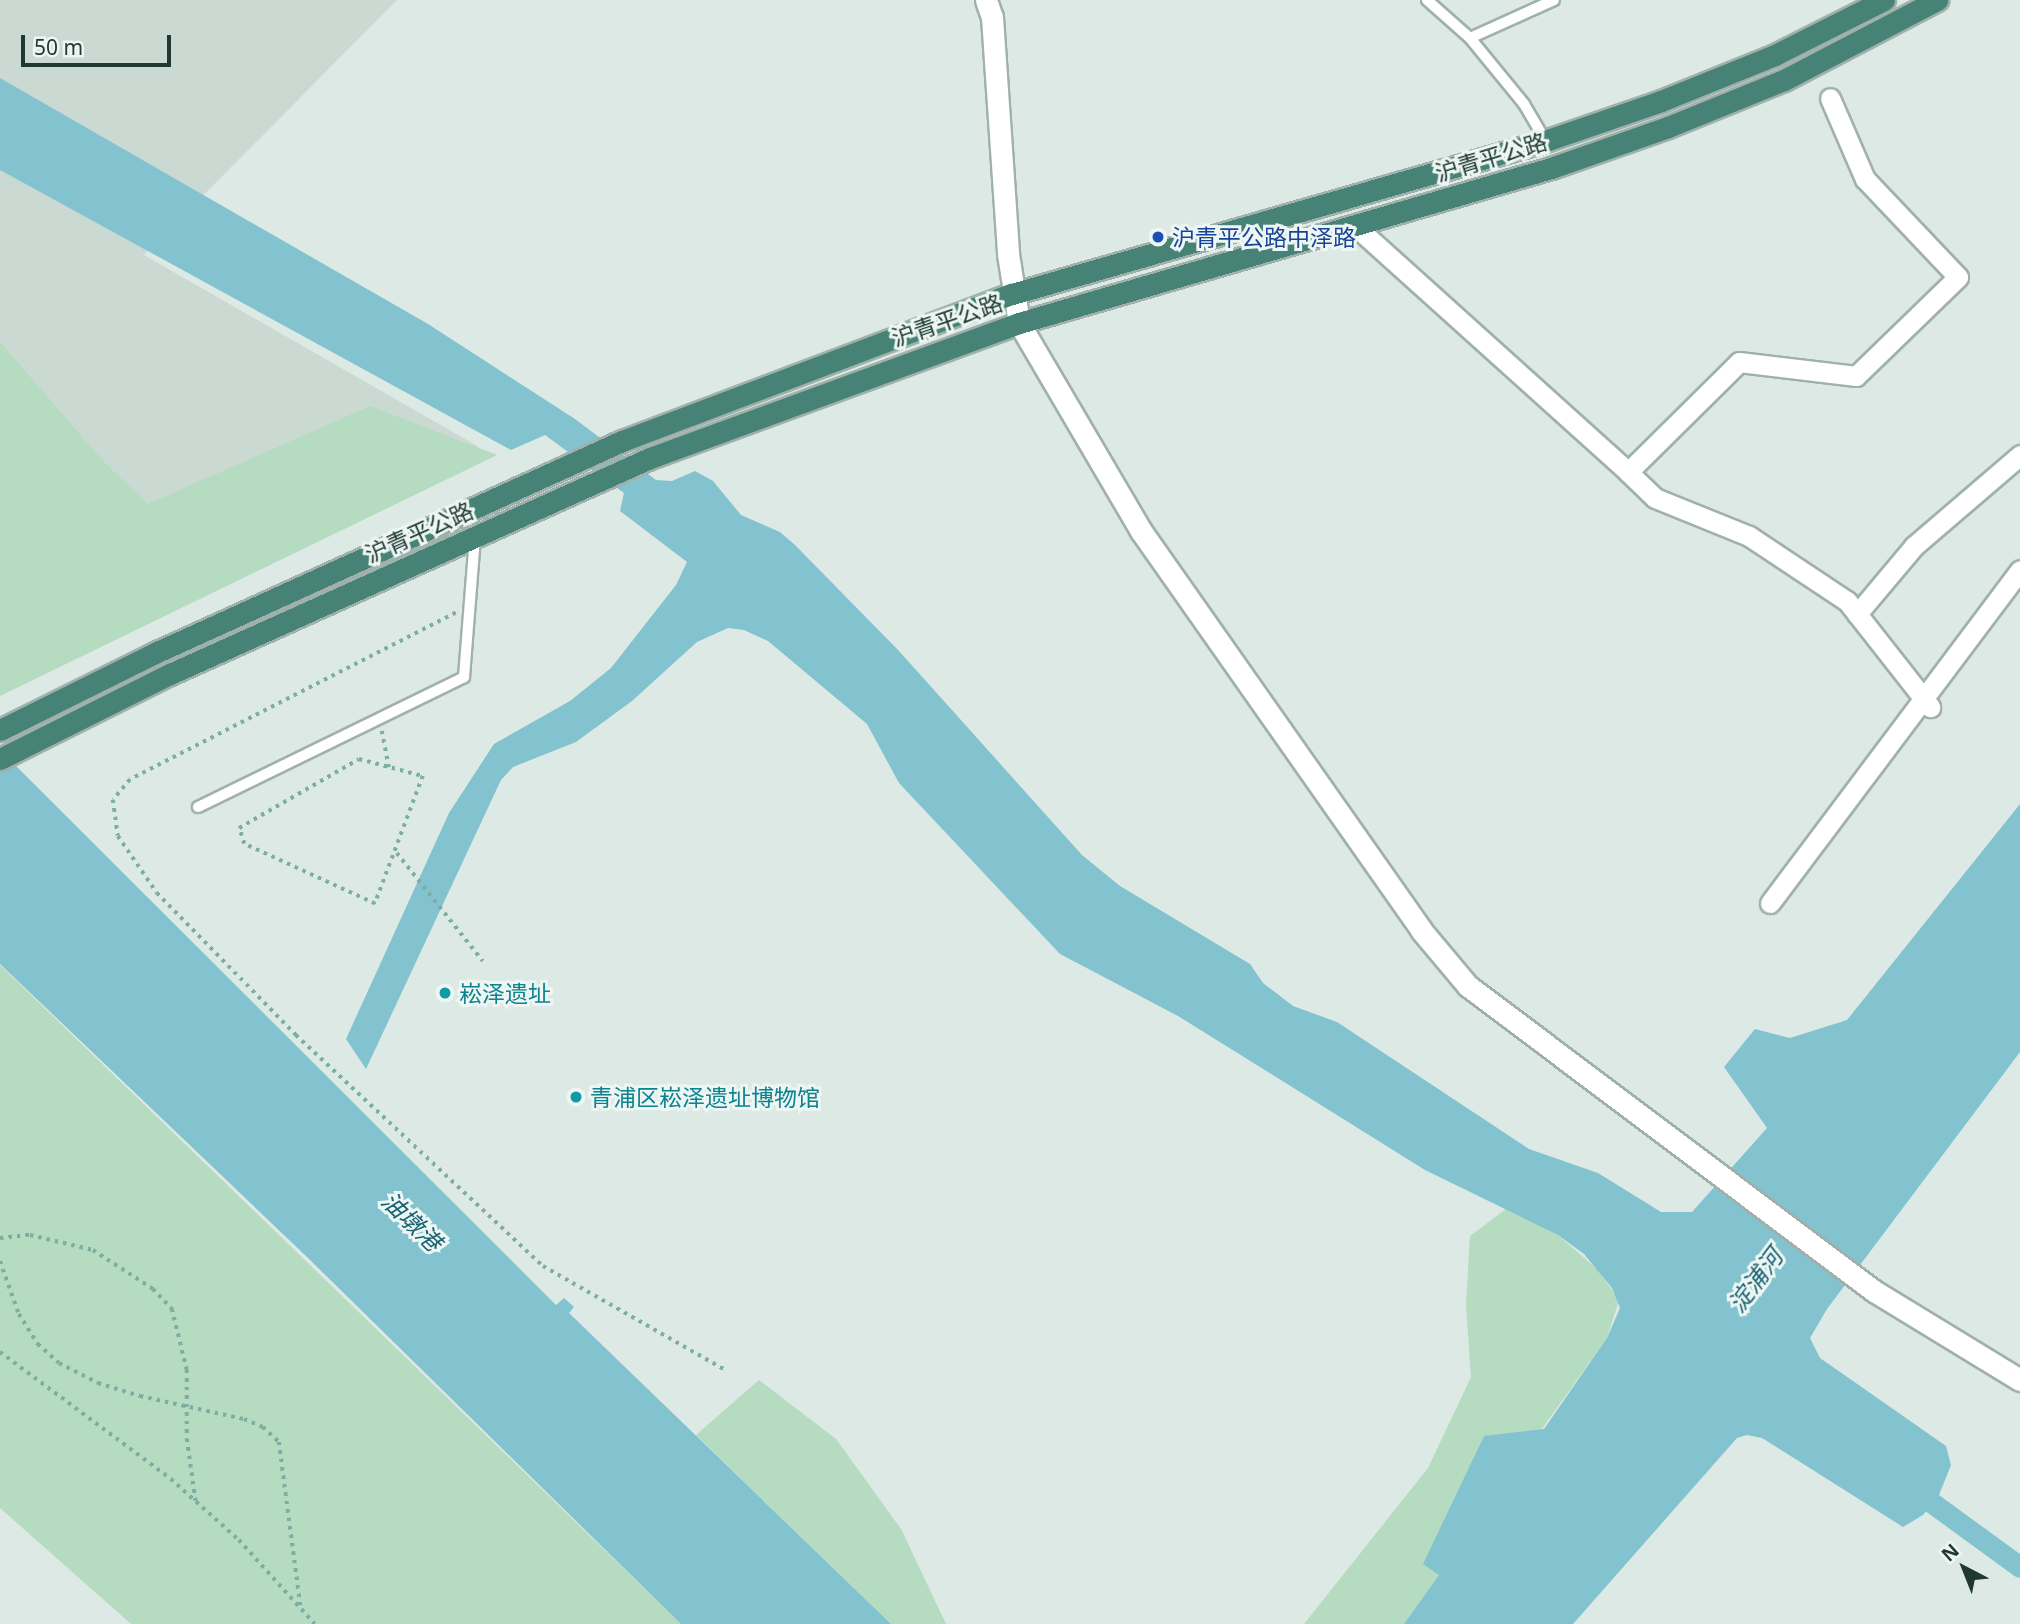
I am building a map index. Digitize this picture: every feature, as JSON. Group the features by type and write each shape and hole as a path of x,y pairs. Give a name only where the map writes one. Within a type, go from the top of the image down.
{"highway":[{"name":"沪青平公路","path":"0,730 155,653 622,441 1012,294 1545,141 1775,55 1884,0"},
{"name":"沪青平公路","path":"0,759 170,674 600,478 650,458 1019,323 1551,168 1668,127 1784,80 1937,0"}],"street":[{"path":"986,0 997,71 1012,294 1019,323 1141,531 1421,930 1468,986 1874,1291 2020,1380"},
{"path":"1628,472 1739,362 1856,376 1958,277 1865,179 1830,98"},
{"path":"1354,225 1656,498 1749,536 1847,601 1928,703"},
{"path":"1857,614 1914,546 2020,455"},
{"path":"1770,903 1928,703 2020,570"}],"lane":[{"path":"1427,0 1470,37 1524,104 1545,141"},
{"path":"1470,37 1555,0"},
{"path":"198,807 464,677 475,536"}],"path":[{"path":"470,606 130,780 113,800 118,836 157,893 296,1035 543,1266 725,1370"},
{"path":"379,718 389,767"},
{"path":"359,759 389,767 423,776 375,904 244,844 239,828 359,759"},
{"path":"396,852 482,961"},
{"path":"0,1238 30,1235 64,1239 93,1250 153,1289 172,1310 181,1332 196,1502"},
{"path":"0,1261 19,1314 38,1344 59,1363 98,1383 244,1419 263,1427 279,1442 301,1610"},
{"path":"0,1352 196,1502 239,1540 315,1624"}],"shaded area":[{"path":"0,0 397,0 144,255 479,447 285,528 0,662"}],"green space":[{"path":"0,342 104,462 148,504 370,406 497,455 0,696"},
{"path":"0,965 681,1624 131,1624 0,1508"},
{"path":"1506,1209 1558,1235 1598,1270 1619,1300 1607,1338 1539,1433 1484,1436 1424,1564 1439,1575 1404,1624 1304,1624 1428,1468 1471,1377 1466,1305 1470,1236"},
{"path":"759,1380 836,1439 901,1529 946,1624 891,1624 696,1435"}],"water":[{"name":"淀浦河","path":"0,78 428,324 575,419 656,480 672,481 695,471 713,481 741,515 780,532 795,545 899,651 1082,855 1120,886 1250,964 1263,983 1293,1006 1337,1022 1529,1149 1598,1173 1661,1212 1692,1212 1767,1128 1724,1067 1755,1029 1790,1038 1847,1020 2020,804 2020,1052 1827,1309 1810,1338 1820,1358 1946,1446 1951,1465 1939,1495 1923,1515 1903,1527 1762,1438 1747,1435 1737,1438 1573,1624 1404,1624 1439,1575 1423,1564 1484,1436 1544,1429 1607,1338 1620,1308 1612,1288 1584,1254 1558,1235 1425,1170 1178,1016 1060,954 899,783 867,724 768,641 744,630 728,628 697,642 632,701 576,742 513,767 501,780 366,1069 346,1039 449,813 494,744 570,701 611,668 676,585 687,562 620,511 624,493 545,435 511,450 0,170"},
{"name":"油墩港","path":"0,750 556,1305 564,1298 574,1307 569,1313 891,1624 681,1624 308,1258 0,964"}],"waterway":[{"path":"1909,1486 2020,1567"}],"place":[{"name":"沪青平公路中泽路","path":"1158,237"},
{"name":"崧泽遗址","path":"445,993"},
{"name":"青浦区崧泽遗址博物馆","path":"576,1097"}]}
